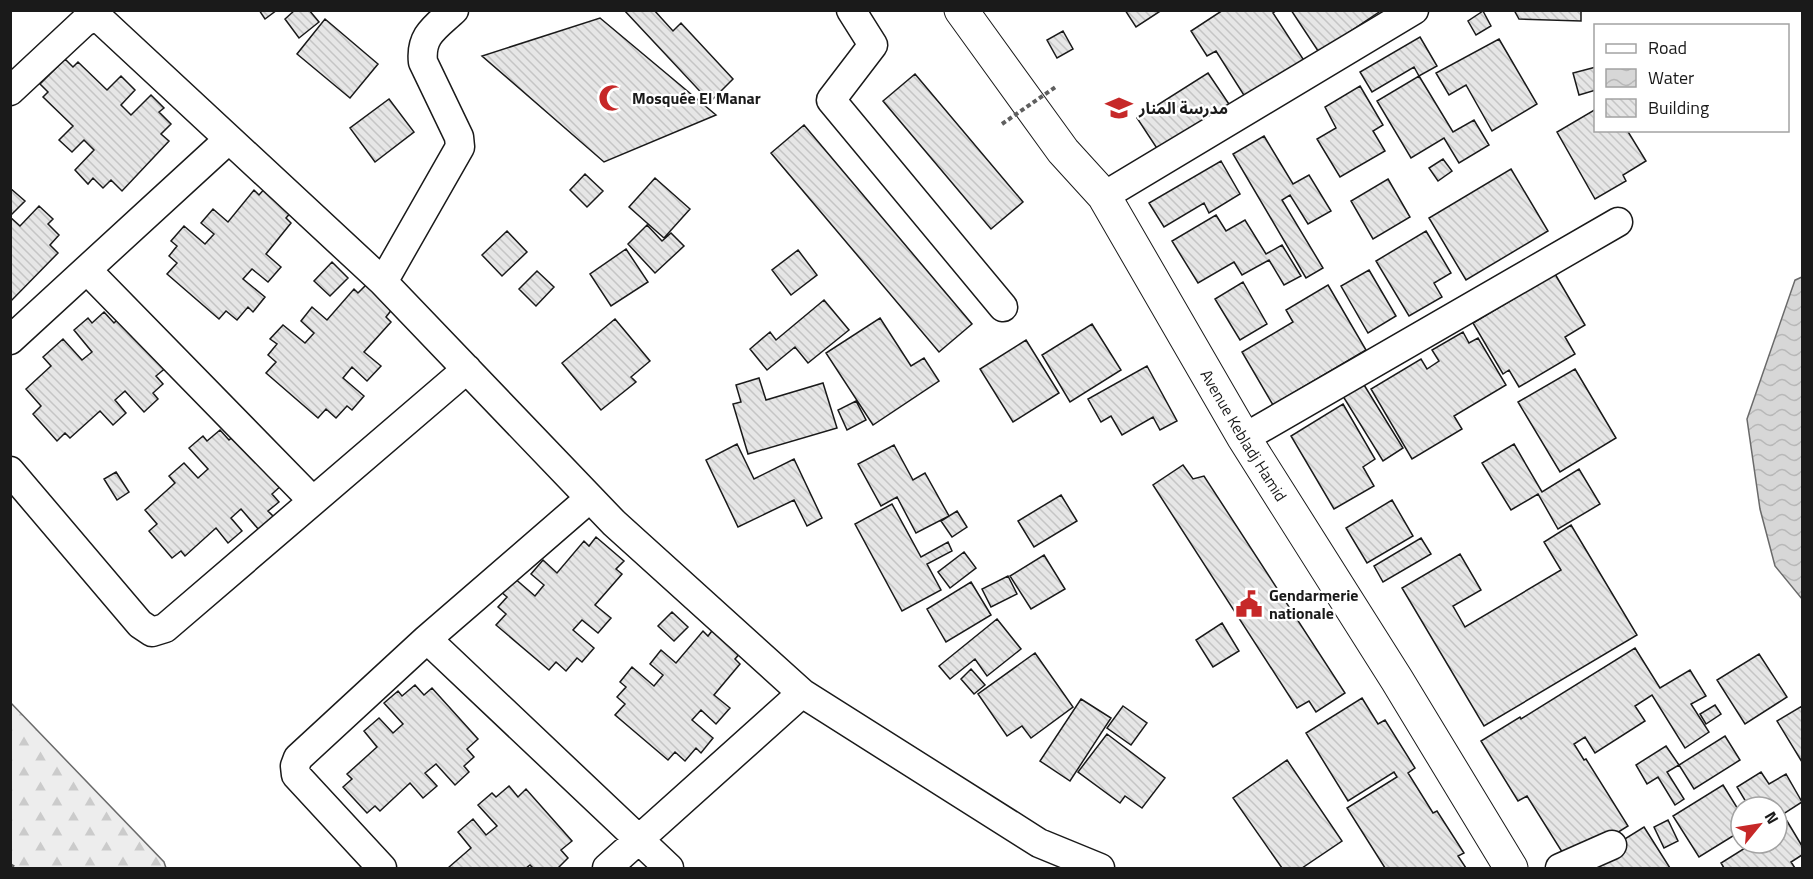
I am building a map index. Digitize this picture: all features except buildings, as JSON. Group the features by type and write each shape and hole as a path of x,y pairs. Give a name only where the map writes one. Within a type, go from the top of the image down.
{"main road":[{"name":"Avenue Kebladj Hamid","path":"962,11 1063,151 1104,196 1244,438 1397,680 1511,868"}],"street":[{"path":"383,282 460,147 459,136 423,62 422,50 426,36 454,10"},
{"path":"851,10 873,45 831,100 1003,307"},
{"path":"1104,196 1414,10"},
{"path":"10,91 84,22 93,18 102,21 383,282 614,523 802,693 1069,863 1100,868"},
{"path":"10,340 229,139"},
{"path":"1244,438 1618,222"},
{"path":"87,270 313,501"},
{"path":"10,471 140,624 152,632 165,628 467,369"},
{"path":"382,868 296,775 298,758 427,639 590,498"},
{"path":"427,639 669,868"},
{"path":"607,868 802,693"},
{"path":"1560,868 1612,844"}],"path":[{"path":"1002,124 1057,86"},
{"path":"10,865 15,868"}],"green space":[{"path":"10,702 164,862 166,868 11,868"}],"water":[{"path":"1802,277 1802,599 1775,566 1760,509 1747,419 1795,280"}],"place":[{"name":"Mosquée El Manar","path":"612,98"},
{"name":"مدرسة المنار","path":"1119,108"},
{"name":"Gendarmerie nationale","path":"1249,604"}]}
